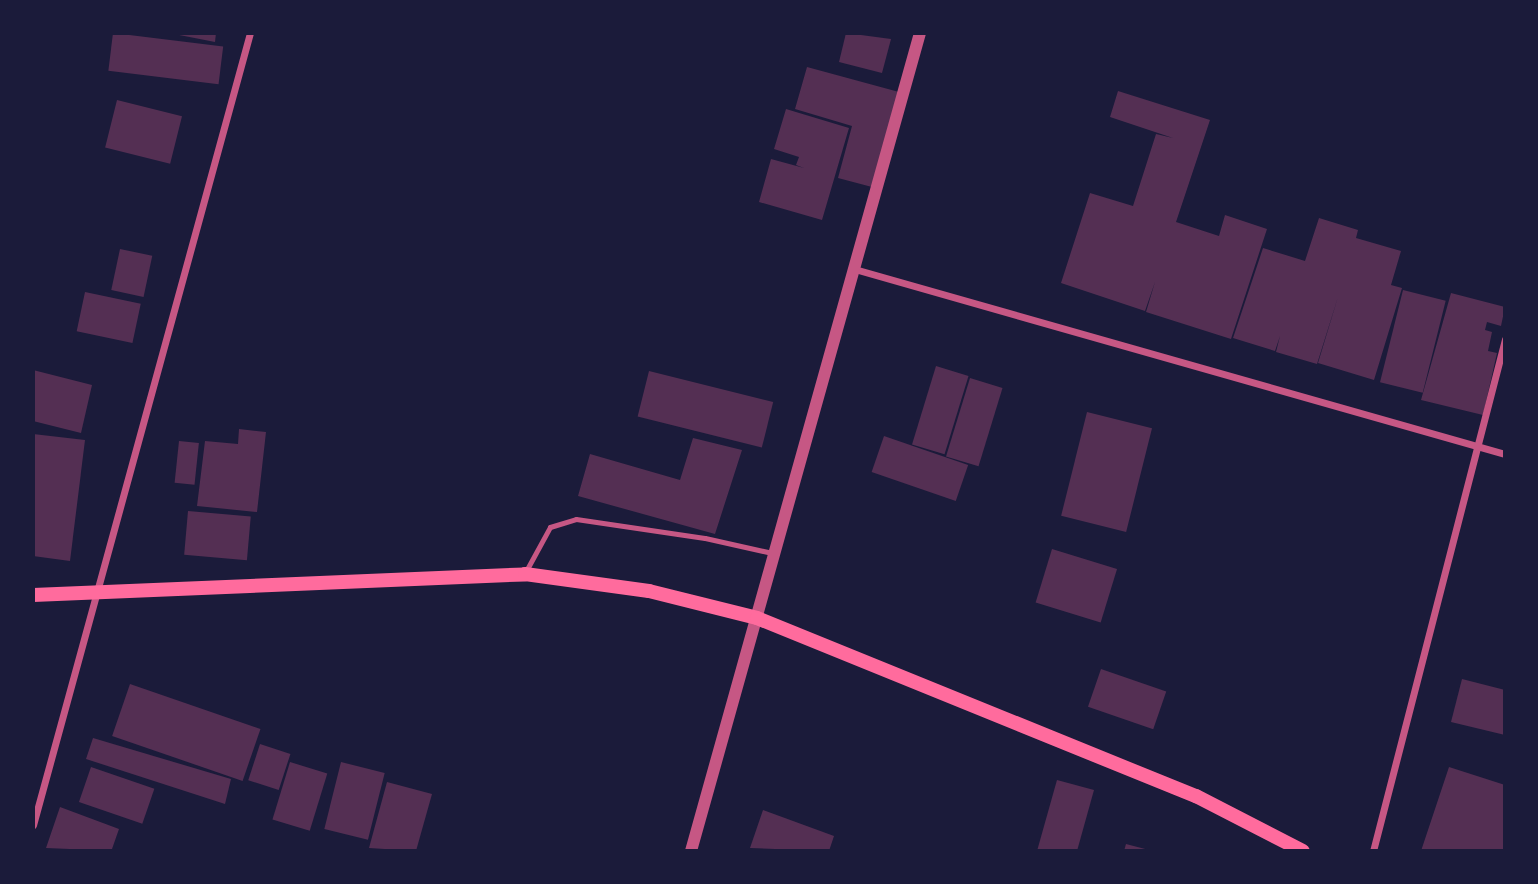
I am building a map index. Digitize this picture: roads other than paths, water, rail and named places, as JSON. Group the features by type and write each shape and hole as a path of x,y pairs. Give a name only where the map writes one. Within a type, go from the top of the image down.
{"main road":[{"path":"33,595 96,595 525,574 649,591 757,618 1196,796 1303,851"}],"street":[{"path":"33,825 250,33"},
{"path":"691,851 858,270 920,33"},
{"path":"858,270 1505,454"},
{"path":"1373,851 1505,339"}],"lane":[{"path":"525,574 550,527 576,519 705,538 776,554"}]}
